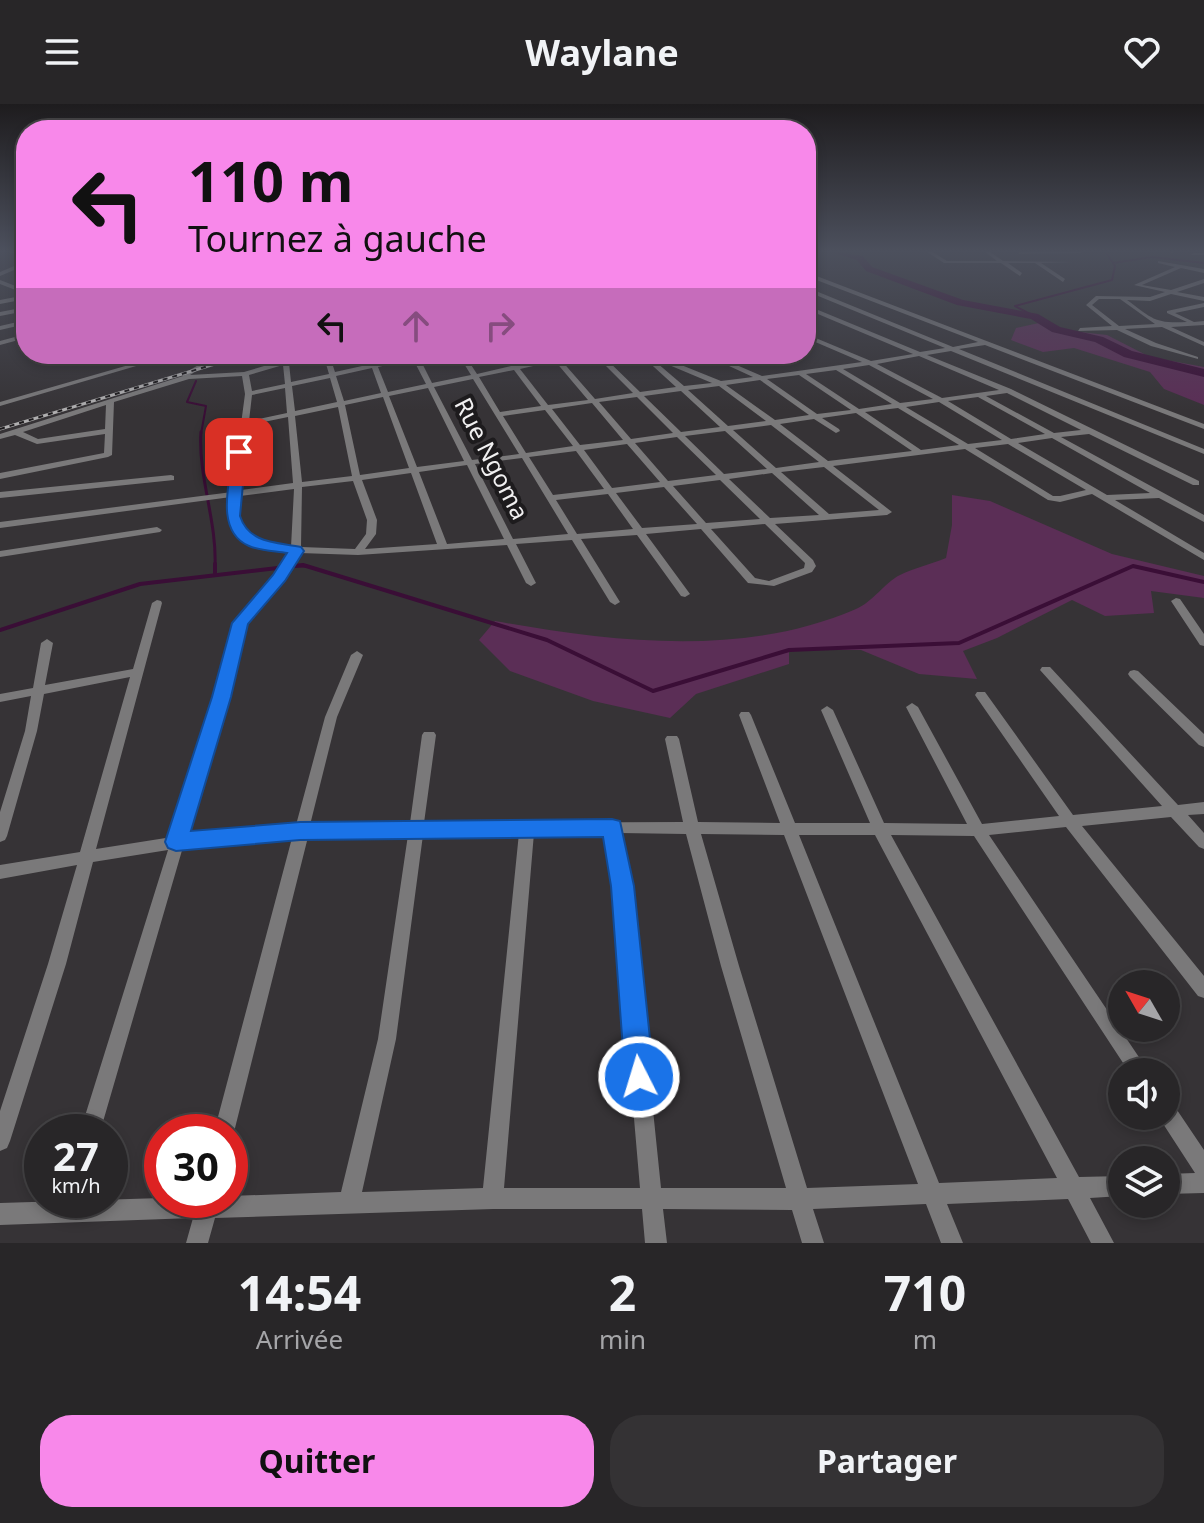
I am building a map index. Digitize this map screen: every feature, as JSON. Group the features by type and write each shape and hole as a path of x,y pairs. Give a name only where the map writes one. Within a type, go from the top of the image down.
{"street":[{"path":"844,304 1204,452"},
{"path":"884,304 1204,427"},
{"path":"1090,304 1123,329 1155,345 1196,358"},
{"path":"1130,304 1162,326 1204,344"},
{"path":"1196,304 1169,312 1201,325"},
{"path":"816,312 1008,391 1196,483"},
{"path":"817,319 828,317"},
{"path":"1080,330 1201,325"},
{"path":"816,340 870,363 940,400 1204,557"},
{"path":"499,414 870,363 985,343"},
{"path":"0,404 139,364"},
{"path":"0,437 182,378 204,364"},
{"path":"182,378 245,374 279,364"},
{"path":"95,1114 221,697 240,623 279,578 296,551 299,535 298,486 286,364"},
{"path":"329,364 372,527 358,552"},
{"path":"249,394 384,364"},
{"name":"Rue Ngoma","path":"422,364 531,583"},
{"path":"467,364 615,602"},
{"path":"513,364 685,594"},
{"path":"244,424 526,364"},
{"path":"561,364 752,581 763,585 808,570 811,566 769,522 607,364"},
{"path":"655,364 828,518"},
{"path":"245,374 249,394 233,516 245,537 264,547 358,552 512,543 887,512 719,383 671,364"},
{"path":"729,364 761,378 836,431"},
{"path":"376,366 443,547"},
{"path":"836,367 1051,498 1060,499 1095,491"},
{"path":"799,372 921,453"},
{"path":"0,525 1008,391"},
{"path":"979,395 1204,519"},
{"path":"0,476 108,455 110,402"},
{"path":"16,432 37,442 110,431"},
{"path":"551,498 1092,431"},
{"path":"0,495 171,478"},
{"path":"1108,498 1161,495"},
{"path":"0,554 157,530"},
{"path":"1176,601 1204,642"},
{"path":"0,1141 57,964 157,603"},
{"path":"0,836 31,731 47,643"},
{"path":"229,1114 300,831 335,706 357,655"},
{"path":"1046,670 1204,843"},
{"path":"0,698 138,672"},
{"path":"1134,674 1204,742"},
{"path":"981,695 1069,820 1204,990"},
{"path":"912,707 978,830 1131,1058"},
{"path":"827,710 879,828 1103,1243"},
{"path":"745,715 952,1243"},
{"path":"349,1203 387,1039 429,735"},
{"path":"672,739 692,828 813,1243"},
{"path":"0,872 176,842 300,831 527,827 978,830 1204,808"},
{"path":"493,1198 527,827"},
{"path":"612,828 622,886 656,1243"},
{"path":"1179,1130 1204,1168"},
{"path":"1180,1184 1204,1183"},
{"path":"248,1204 493,1198 800,1199 1108,1186"},
{"path":"0,1214 24,1211"},
{"path":"197,1243 204,1218"}],"shaded area":[{"path":"1048,321 1062,330 1107,335 1150,357 1204,367 1204,405 1164,389 1150,372 1074,348 1043,352 1011,340 1016,328"},
{"path":"952,495 990,501 1112,554 1204,576 1204,598 1151,591 1154,613 1105,616 1072,600 997,638 963,651 977,679 919,674 861,650 789,650 789,664 696,694 670,718 593,701 510,671 479,640 495,621 585,635 677,641 723,640 813,624 856,609 900,575 946,558 952,525"}],"waterway":[{"path":"967,304 1034,316 1056,330 1099,339 1128,354 1204,373"},
{"path":"1022,304 1015,306 1034,316"},
{"path":"196,381 187,402 206,406 201,434"},
{"path":"201,434 202,466 215,549 215,575"},
{"path":"0,630 140,584 294,566"},
{"path":"294,566 306,566"},
{"path":"294,566 306,566"},
{"path":"306,566 547,640 653,691 789,650 959,643 1133,566 1204,582"}],"railway":[{"path":"0,429 215,364"}],"route":[{"path":"239,452 233,516 237,527 245,537 264,547 296,551 279,578 240,623 221,697 176,842 300,831 612,828 622,886 639,1077"}]}
